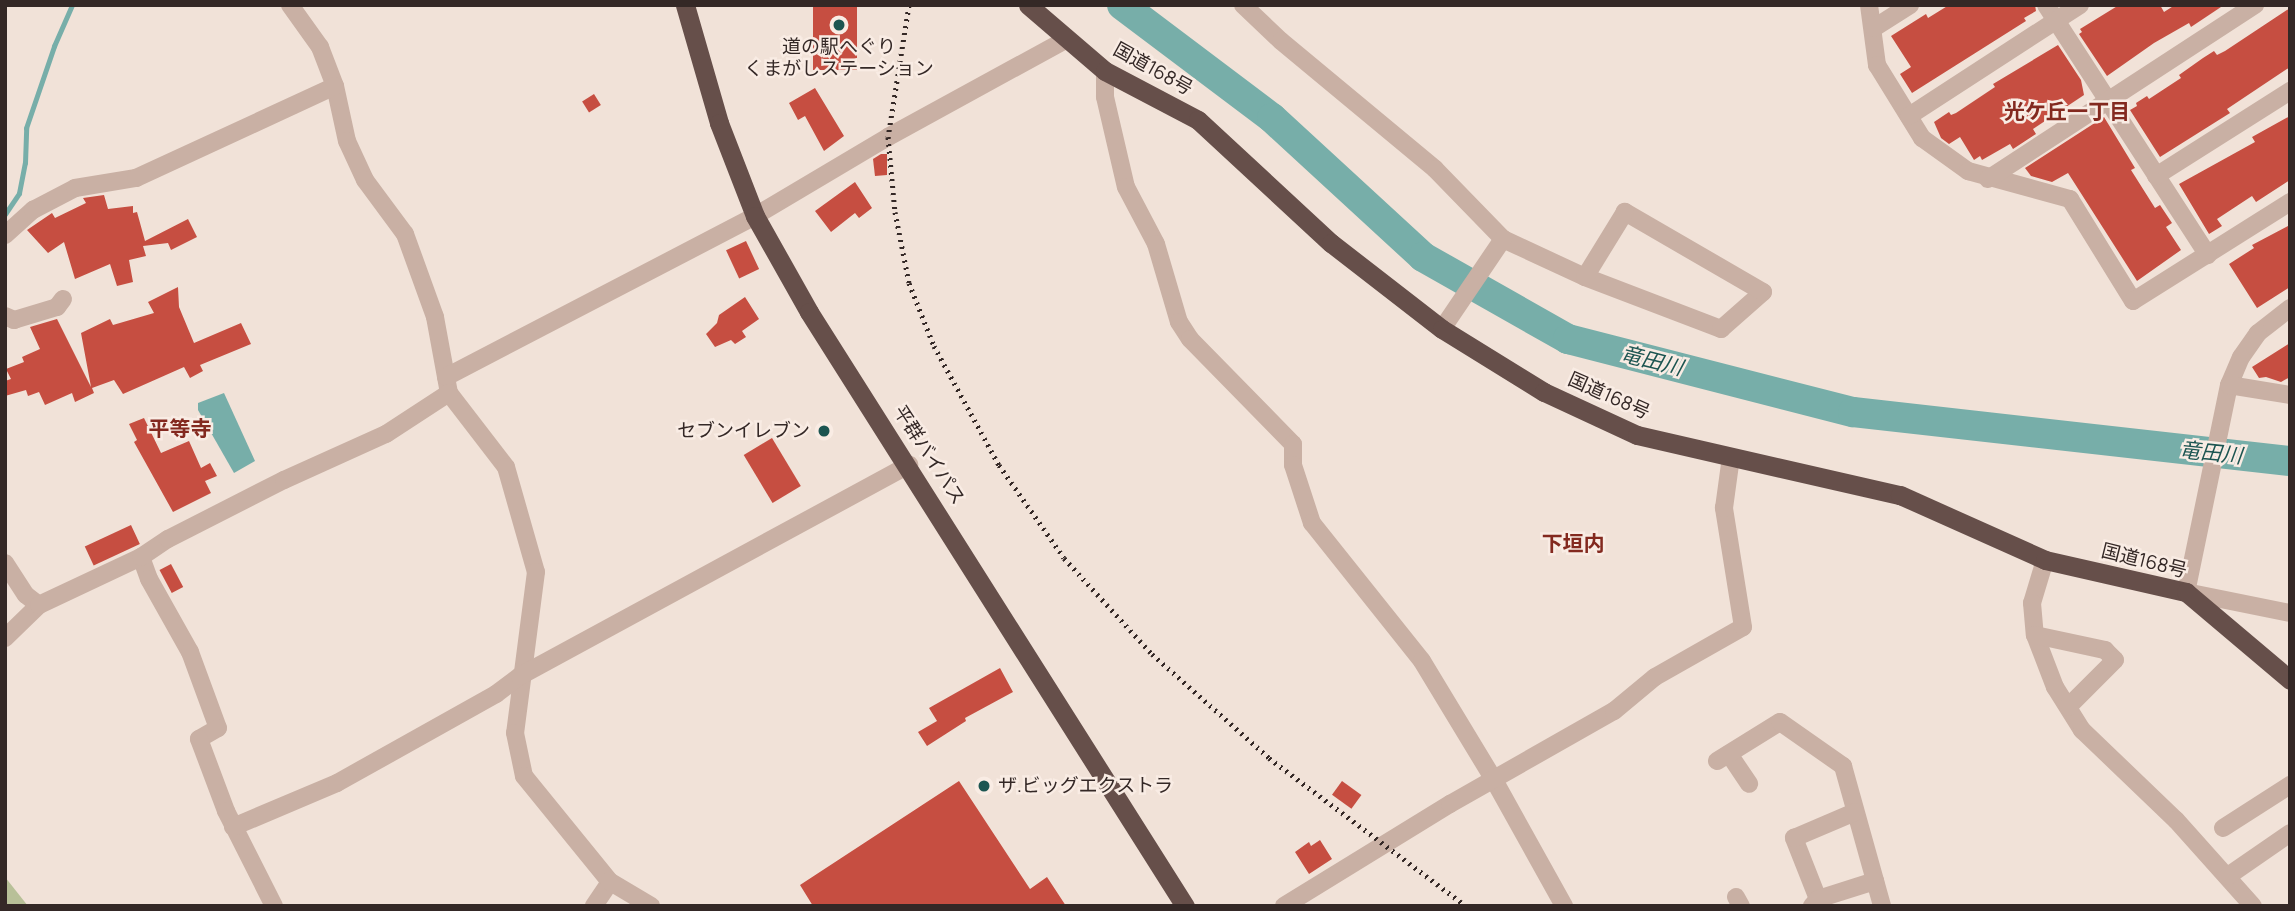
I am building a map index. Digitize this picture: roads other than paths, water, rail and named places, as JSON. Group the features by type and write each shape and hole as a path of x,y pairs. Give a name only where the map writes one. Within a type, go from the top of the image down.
{"highway":[{"name":"平群バイパス","path":"685,5 719,123 755,216 810,312 1185,906"},
{"name":"国道168号","path":"1028,5 1105,71 1198,120 1331,243 1442,329 1544,392 1637,436 1900,495 2045,560 2186,592 2290,680"}],"street":[{"path":"290,5 320,47 335,86 347,141 365,180 405,234 435,317 448,385 506,467 536,572 514,733 524,776 609,881 651,906"},
{"path":"1243,5 1280,41 1436,169 1503,239 1585,277 1721,329 1763,292 1625,212 1585,277"},
{"path":"1869,5 1877,65 1922,138 1968,171 2070,199 2133,301 2290,202"},
{"path":"1874,28 1910,5"},
{"path":"1909,116 2051,13 2080,5"},
{"path":"1988,178 2255,5"},
{"path":"2051,13 2208,255"},
{"path":"5,638 39,605 141,557 168,539 284,480 386,434 448,385 755,216 899,131 1067,39"},
{"path":"1105,71 1105,97 1126,187 1156,244 1179,322 1190,339 1293,444 1293,465 1312,523 1422,661 1494,780 1564,906"},
{"path":"5,235 33,210 75,188 136,178 335,86"},
{"path":"2156,176 2290,91"},
{"path":"1442,329 1503,239"},
{"path":"5,316 14,320 57,307 63,299"},
{"path":"2290,308 2258,333 2241,357 2229,384 2186,592 2290,613"},
{"path":"2229,384 2290,395"},
{"path":"1284,906 1614,711 1656,677 1743,627 1724,508 1731,457"},
{"path":"233,827 337,782 496,694 520,676 909,465"},
{"path":"141,557 149,579 190,652 218,727 199,739 233,827 274,906"},
{"path":"2045,560 2032,603 2035,635 2055,687 2082,730 2176,820 2253,906"},
{"path":"5,563 26,595 39,605"},
{"path":"2035,635 2105,650 2115,660 2068,707"},
{"path":"1749,784 1723,757 1780,722 1843,766 1882,906"},
{"path":"2224,828 2290,785"},
{"path":"1855,812 1794,838 1815,902 1875,881"},
{"path":"2228,876 2290,833"},
{"path":"594,906 609,881"}],"water":[{"path":"224,393 255,461 234,473 198,410 198,403"}],"waterway":[{"path":"5,214 19,193 25,163 26,128 54,46 72,5"},
{"name":"竜田川","path":"1122,5 1272,118 1423,257 1568,339 1853,412 2290,461"}],"railway":[{"path":"909,5 888,137 895,212 909,283 934,346 999,465 1064,558 1152,654 1269,758 1466,906"}],"place":[{"name":"道の駅へぐり くまがしステーション","path":"839,25"},
{"name":"セブンイレブン","path":"824,431"},
{"name":"ザ.ビッグエクストラ","path":"984,786"}],"district":[{"name":"光ケ丘一丁目","path":"2067,111"},
{"name":"平等寺","path":"180,428"},
{"name":"下垣内","path":"1573,543"}]}
